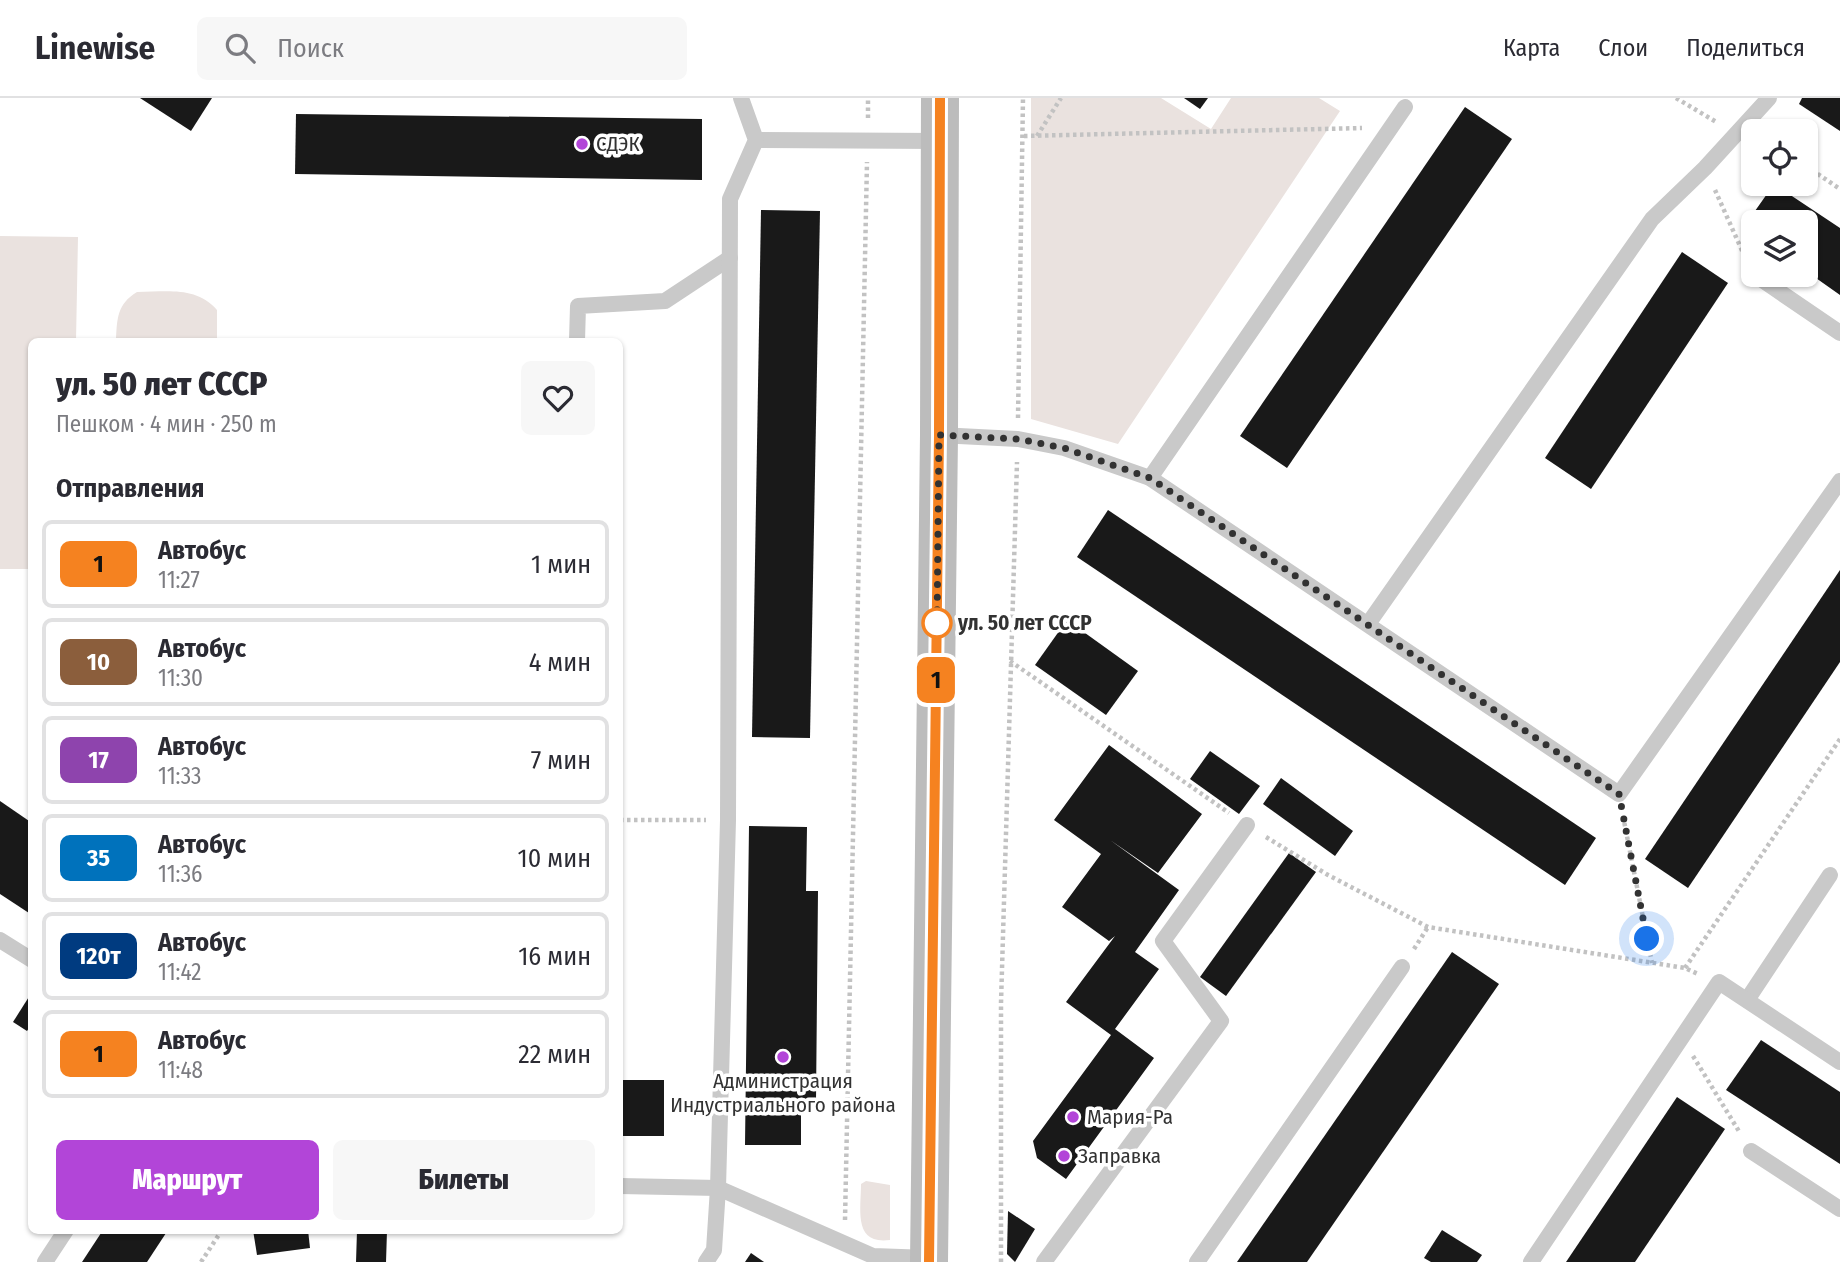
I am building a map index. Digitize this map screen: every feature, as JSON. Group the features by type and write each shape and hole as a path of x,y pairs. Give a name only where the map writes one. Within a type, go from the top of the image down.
{"street":[{"path":"929,1260 939,435 940,98"}],"lane":[{"path":"706,1262 713,1250 718,1188 728,820 730,199 756,141 741,98"},
{"path":"1368,624 1652,219 1705,168 1769,98"},
{"path":"1150,478 1405,107"},
{"path":"756,141 939,141"},
{"path":"577,338 578,306 665,301 730,258"},
{"path":"1774,287 1840,333"},
{"path":"939,435 1018,439 1064,448 1150,478 1619,794 1840,481"},
{"path":"1044,1262 1221,1021 1164,940 1247,825"},
{"path":"1747,1000 1830,875"},
{"path":"0,940 28,958"},
{"path":"1197,1262 1402,967"},
{"path":"1531,1262 1719,982 1840,1062"},
{"path":"1751,1152 1840,1209"},
{"path":"623,1186 718,1188 873,1256 929,1260"},
{"path":"45,1262 63,1234"}],"path":[{"path":"845,1242 868,98"},
{"path":"1001,1262 1001,1003 1018,439 1023,98"},
{"path":"1037,136 1061,98"},
{"path":"1676,98 1737,134"},
{"path":"1024,136 1391,128"},
{"path":"1705,168 1741,245"},
{"path":"1818,174 1840,189"},
{"path":"1010,661 1247,825 1328,875 1428,926 1685,968 1719,982"},
{"path":"1685,968 1840,738"},
{"path":"1619,794 1652,963"},
{"path":"623,820 728,820"},
{"path":"1682,1038 1751,1152"},
{"path":"201,1262 219,1234"}],"shaded area":[{"path":"1031,98 1161,98 1211,129 1231,98 1319,98 1340,111 1118,444 1031,419"},
{"path":"0,236 78,237 76,338 28,338 28,569 0,569"},
{"path":"170,291 200,297 217,310 217,338 116,338 122,307 137,292"},
{"path":"866,1181 890,1185 890,1240 870,1237 862,1224 861,1184"}],"building":[{"path":"140,98 212,98 191,131"},
{"path":"1184,98 1208,98 1200,109"},
{"path":"1802,98 1840,98 1840,131 1799,104"},
{"path":"1465,107 1512,139 1287,468 1240,436"},
{"path":"296,114 702,119 702,180 295,174"},
{"path":"1766,196 1792,196 1813,210 1756,210"},
{"path":"761,210 820,211 810,738 752,737"},
{"path":"1818,213 1840,228 1840,295 1818,279"},
{"path":"1682,252 1728,283 1591,489 1545,458"},
{"path":"1108,510 1596,838 1565,885 1077,557"},
{"path":"1840,570 1840,662 1688,888 1645,859"},
{"path":"1067,620 1138,671 1106,715 1035,665"},
{"path":"1109,745 1202,814 1158,873 1110,840 1179,890 1135,952 1159,969 1115,1029 1154,1058 1066,1179 1037,1158 1033,1141 1111,1035 1066,1002 1115,936 1109,941 1062,907 1101,854 1054,820"},
{"path":"1210,751 1260,786 1239,814 1190,779"},
{"path":"1281,778 1353,831 1335,856 1263,804"},
{"path":"0,801 28,820 28,912 0,894"},
{"path":"749,826 807,827 806,891 818,891 816,1101 801,1101 801,1145 745,1145"},
{"path":"1289,853 1316,872 1226,996 1200,977"},
{"path":"1452,952 1499,984 1307,1262 1237,1262"},
{"path":"28,998 28,1030 13,1022"},
{"path":"1761,1040 1840,1092 1840,1164 1726,1090"},
{"path":"623,1080 664,1080 664,1136 623,1136"},
{"path":"1677,1097 1725,1129 1635,1262 1566,1262"},
{"path":"1008,1211 1035,1229 1015,1262 1007,1254"},
{"path":"1442,1230 1482,1255 1477,1262 1431,1262 1424,1258"},
{"path":"100,1234 165,1234 147,1262 82,1262"},
{"path":"254,1234 308,1234 310,1248 257,1255"},
{"path":"357,1234 387,1234 386,1262 356,1262"},
{"path":"751,1253 764,1262 745,1262"}],"bus line":[{"name":"1","path":"929,1262 939,435 940,98"}],"place":[{"name":"СДЭК","path":"582,144"},
{"name":"ул. 50 лет СССР","path":"937,623"},
{"name":"Администрация Индустриального района","path":"783,1057"},
{"name":"Мария-Ра","path":"1073,1117"},
{"name":"Заправка","path":"1064,1156"}],"route":[{"path":"937,623 937,629 939,435 1018,439 1064,448 1150,478 1619,794 1647,939"}]}
